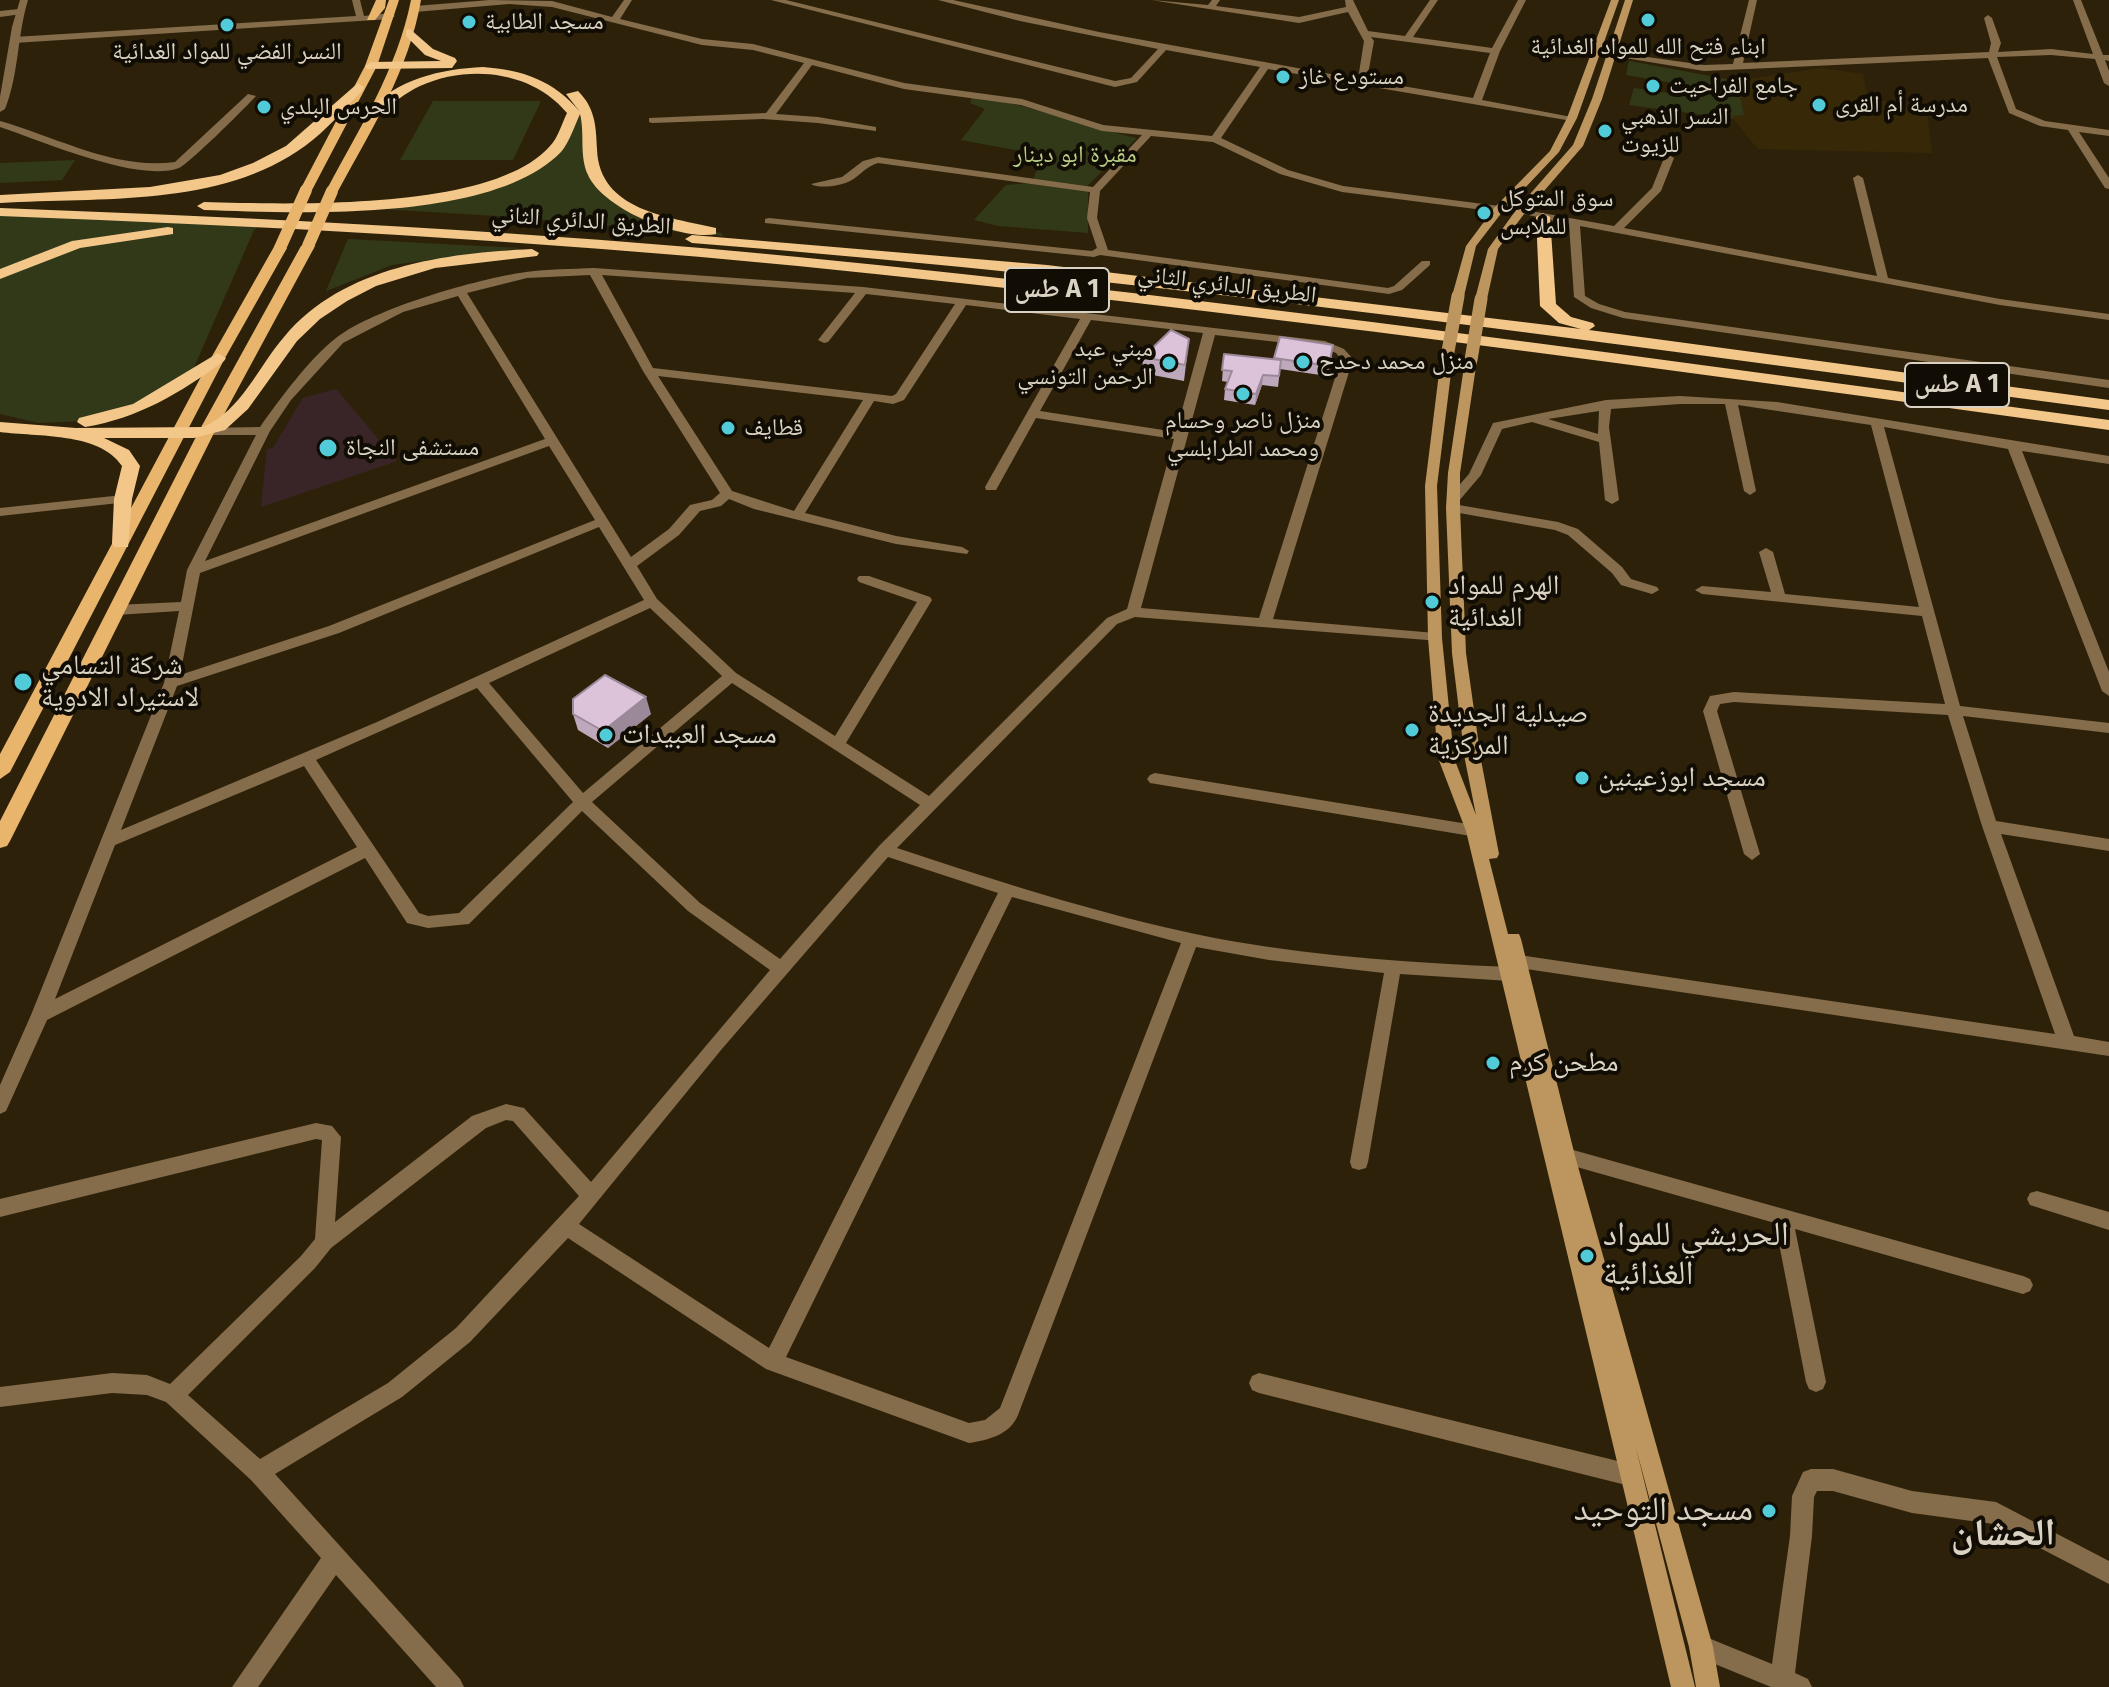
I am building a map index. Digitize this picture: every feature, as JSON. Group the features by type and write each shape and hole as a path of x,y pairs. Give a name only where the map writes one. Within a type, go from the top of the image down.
{"highway":[{"path":"410,33 429,52 467,65"},
{"path":"371,66 467,65 532,74 560,84 581,100 589,117 594,174 605,191 625,205 682,226 775,243"},
{"path":"204,206 360,206 463,194 500,182 547,156 571,130 574,113 565,98 550,86 526,78 480,71 462,71 419,81 374,111"},
{"path":"0,199 155,190 234,175 298,145 358,87"},
{"name":"الطريق الدائري الثاني","path":"0,199 204,206 775,243 1168,283 2109,405"},
{"name":"الطريق الدائري الثاني","path":"0,212 303,226 753,259 1253,311 2109,425"},
{"path":"1543,217 1548,306 1557,316 1583,326 1763,351 1804,365"},
{"path":"0,274 48,253 109,237 152,232 303,226"},
{"path":"0,427 81,434 207,431 234,414 292,336 320,311 358,290 397,275 446,262 496,255 580,252 753,259"},
{"path":"0,416 45,424 103,420 153,403 218,358"},
{"path":"81,434 123,454 131,466 123,499 121,543"}],"main road":[{"path":"366,18 380,8 381,0"},
{"path":"0,772 218,358 280,248 306,190 371,66 391,16 394,0"},
{"path":"0,841 207,431 308,246 332,191 398,65 410,33 416,4"},
{"path":"1480,834 1446,758 1435,638 1431,486 1447,357 1471,246 1499,209 1554,152 1572,118 1613,4 1627,5 1578,146 1520,212 1493,249 1471,360 1453,503 1459,653 1480,834 1701,1647 1708,1687"},
{"path":"1514,968 1630,1475 1683,1687"}],"street":[{"path":"0,109 24,0"},
{"path":"356,0 366,18"},
{"path":"616,18 628,0"},
{"path":"775,0 1115,84 1134,80 1164,47"},
{"path":"942,0 1164,47 1572,118"},
{"path":"1155,0 1213,4 1299,20 1350,5 1367,34 1369,55 1362,83"},
{"path":"1408,38 1434,0"},
{"path":"1477,101 1495,51 1522,0"},
{"path":"1737,68 1753,0"},
{"path":"2077,0 2104,56 2109,83"},
{"path":"416,4 530,1 616,18 702,42 753,47 904,86 1022,102 1102,128 1147,135 1215,139 1284,172 1342,189 1499,209"},
{"path":"0,14 19,12"},
{"path":"14,40 391,16"},
{"path":"1988,18 1996,43 1992,57 2012,111 2043,124 2109,133"},
{"path":"1367,34 1495,51"},
{"path":"1612,55 1704,68 2051,52 2104,56"},
{"path":"769,116 809,63"},
{"path":"1215,139 1266,65"},
{"path":"0,124 125,164 162,168 178,165 251,96"},
{"path":"652,120 769,116 836,120 873,129"},
{"path":"2072,129 2109,186"},
{"path":"1100,252 1103,249 1092,218 1095,190 1147,135"},
{"path":"1616,230 1657,189 1669,158"},
{"path":"816,184 845,180 867,163 878,160 1095,190"},
{"path":"1858,178 1883,278"},
{"path":"1520,212 2013,304 2109,317"},
{"path":"769,221 1100,252 1389,291 1398,288 1426,263"},
{"path":"1574,223 1580,297 1595,306 1623,315 2109,384"},
{"path":"594,271 649,371 727,494 759,506 896,540 962,551"},
{"path":"0,1106 40,1015 171,683 194,570 264,431 286,398 339,341 399,310 527,275 594,271 863,290 1325,344 1340,351 1347,359 1265,623"},
{"path":"824,340 863,290"},
{"path":"460,291 652,602 731,676 930,804"},
{"path":"649,371 869,400 893,400 900,397 963,301"},
{"path":"991,487 1088,315"},
{"path":"1133,612 1210,330"},
{"path":"798,514 869,400"},
{"path":"1652,590 1626,582 1617,570 1573,532 1453,503 1475,475 1495,428 1606,404 1708,400 1793,408 2014,447 2109,460"},
{"path":"1731,402 1750,491"},
{"path":"1606,404 1604,440 1612,500"},
{"path":"1034,414 1179,436"},
{"path":"1532,418 1604,440"},
{"path":"1876,422 1954,710 1990,826 2067,1043"},
{"path":"207,431 264,431"},
{"path":"194,570 554,440"},
{"path":"2014,447 2109,691"},
{"path":"629,565 674,532 695,508 716,503 727,494"},
{"path":"0,512 123,499"},
{"path":"171,683 218,670 324,632 601,522"},
{"path":"1766,552 1779,596"},
{"path":"838,744 925,600 864,579"},
{"path":"1702,590 1926,612"},
{"path":"109,841 480,682 652,602"},
{"path":"116,610 185,606"},
{"path":"259,1472 407,1381 463,1335 566,1226 885,850 1112,621 1133,612 1435,638"},
{"path":"306,757 413,918 428,922 463,919 582,802 731,676"},
{"path":"480,682 582,802 694,907 782,969"},
{"path":"1752,854 1710,711 1715,700 1734,697 1954,710 2109,728"},
{"path":"1155,779 1480,834"},
{"path":"1990,826 2109,845"},
{"path":"40,1015 366,850"},
{"path":"885,850 1007,891 1191,939 1393,968 1514,968 2109,1049"},
{"path":"773,1362 1007,891"},
{"path":"566,1226 773,1362 969,1433 990,1429 1008,1415 1191,939"},
{"path":"1359,1162 1393,968"},
{"path":"173,1395 308,1262 324,1242 479,1122 506,1112 518,1114 591,1196"},
{"path":"0,1208 316,1131 332,1137 324,1242"},
{"path":"1566,1156 2023,1285"},
{"path":"2037,1199 2109,1221"},
{"path":"1783,1217 1816,1382"},
{"path":"0,1397 112,1383 147,1385 173,1395 259,1472 452,1687"},
{"path":"1259,1383 1630,1475"},
{"path":"1701,1647 1791,1683 1803,1496 1811,1480 1833,1480 1912,1502 1996,1513 2109,1573"},
{"path":"244,1687 335,1557"}],"shaded area":[{"name":"مدرسة أم القرى","path":"1821,68 1863,74 1867,96 1927,114 1932,153 1758,149 1731,116 1744,115 1737,81"},
{"name":"مستشفى النجاة","path":"336,389 397,461 261,507 267,449 273,448 303,398"}],"green space":[{"path":"1629,61 1737,81 1744,115 1732,116 1734,119 1629,105 1634,88 1669,93 1673,83 1626,75"},
{"name":"مقبرة ابو دينار","path":"972,96 1014,104 1137,138 1088,185 1088,233 998,226 974,220 1006,185 1032,183 1042,155 961,140 985,109 970,103"},
{"path":"433,101 541,101 513,160 400,160"},
{"path":"576,104 589,117 594,174 625,205 682,226 724,236 513,217 349,207 463,194 526,170 571,130"},
{"path":"75,160 62,180 0,183 0,163"},
{"path":"0,212 261,224 254,230 188,381 103,420 39,423 0,414"},
{"path":"348,239 519,248 392,265 326,291"}],"building":[{"path":"1171,330 1189,339 1185,365 1143,357"},
{"path":"1280,337 1333,345 1329,366 1274,358"},
{"path":"1224,354 1281,360 1279,376 1263,375 1256,394 1225,389 1232,371 1222,370"},
{"path":"605,675 646,697 603,731 573,714 573,699"}],"place":[{"name":"ابناء فتح الله للمواد الغدائية","path":"1648,20"},
{"name":"مسجد الطابية","path":"469,22"},
{"name":"النسر الفضي للمواد الغدائية","path":"227,25"},
{"name":"مستودع غاز","path":"1283,77"},
{"name":"جامع الفراحيت","path":"1653,86"},
{"name":"مدرسة أم القرى","path":"1819,105"},
{"name":"الحرس البلدي","path":"264,107"},
{"name":"النسر الذهبي للزيوت","path":"1605,131"},
{"name":"سوق المتوكل للملابس","path":"1484,213"},
{"name":"منزل محمد دحدح","path":"1303,362"},
{"name":"مبني عبد الرحمن التونسي","path":"1169,363"},
{"name":"منزل ناصر وحسام ومحمد الطرابلسي","path":"1243,394"},
{"name":"قطايف","path":"728,428"},
{"name":"مستشفى النجاة","path":"328,448"},
{"name":"الهرم للمواد الغدائية","path":"1432,602"},
{"name":"شركة التسامي لاستيراد الادوية","path":"23,682"},
{"name":"صيدلية الجديدة المركزية","path":"1412,730"},
{"name":"مسجد العبيدات","path":"606,735"},
{"name":"مسجد ابوزعينين","path":"1582,778"},
{"name":"مطحن كرم","path":"1493,1063"},
{"name":"الحريشي للمواد الغذائية","path":"1587,1256"},
{"name":"مسجد التوحيد","path":"1769,1511"}],"district":[{"name":"الحشان","path":"2003,1534"}]}
